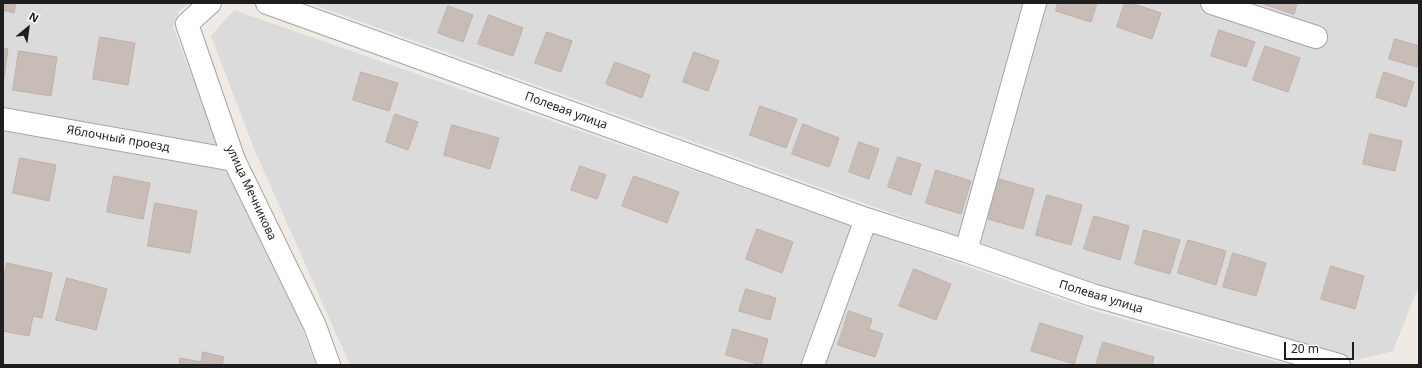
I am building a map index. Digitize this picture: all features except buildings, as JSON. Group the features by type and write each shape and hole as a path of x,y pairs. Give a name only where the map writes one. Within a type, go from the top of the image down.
{"street":[{"name":"улица Мечникова","path":"210,3 186,24 234,160 314,326 329,365"},
{"name":"Полевая улица","path":"267,3 866,219 966,251 1092,295 1339,365"},
{"path":"966,251 1035,3"},
{"path":"1212,3 1316,37"},
{"name":"Яблочный проезд","path":"3,119 234,160"},
{"path":"813,365 866,219"}],"shaded area":[{"path":"3,3 190,3 179,11 173,27 212,128 291,298 316,365 3,365"},
{"path":"309,3 1419,3 1419,285 1393,351 1357,360 1091,283 866,204"},
{"path":"234,10 1095,311 1289,365 350,365 255,151 211,36"}]}
